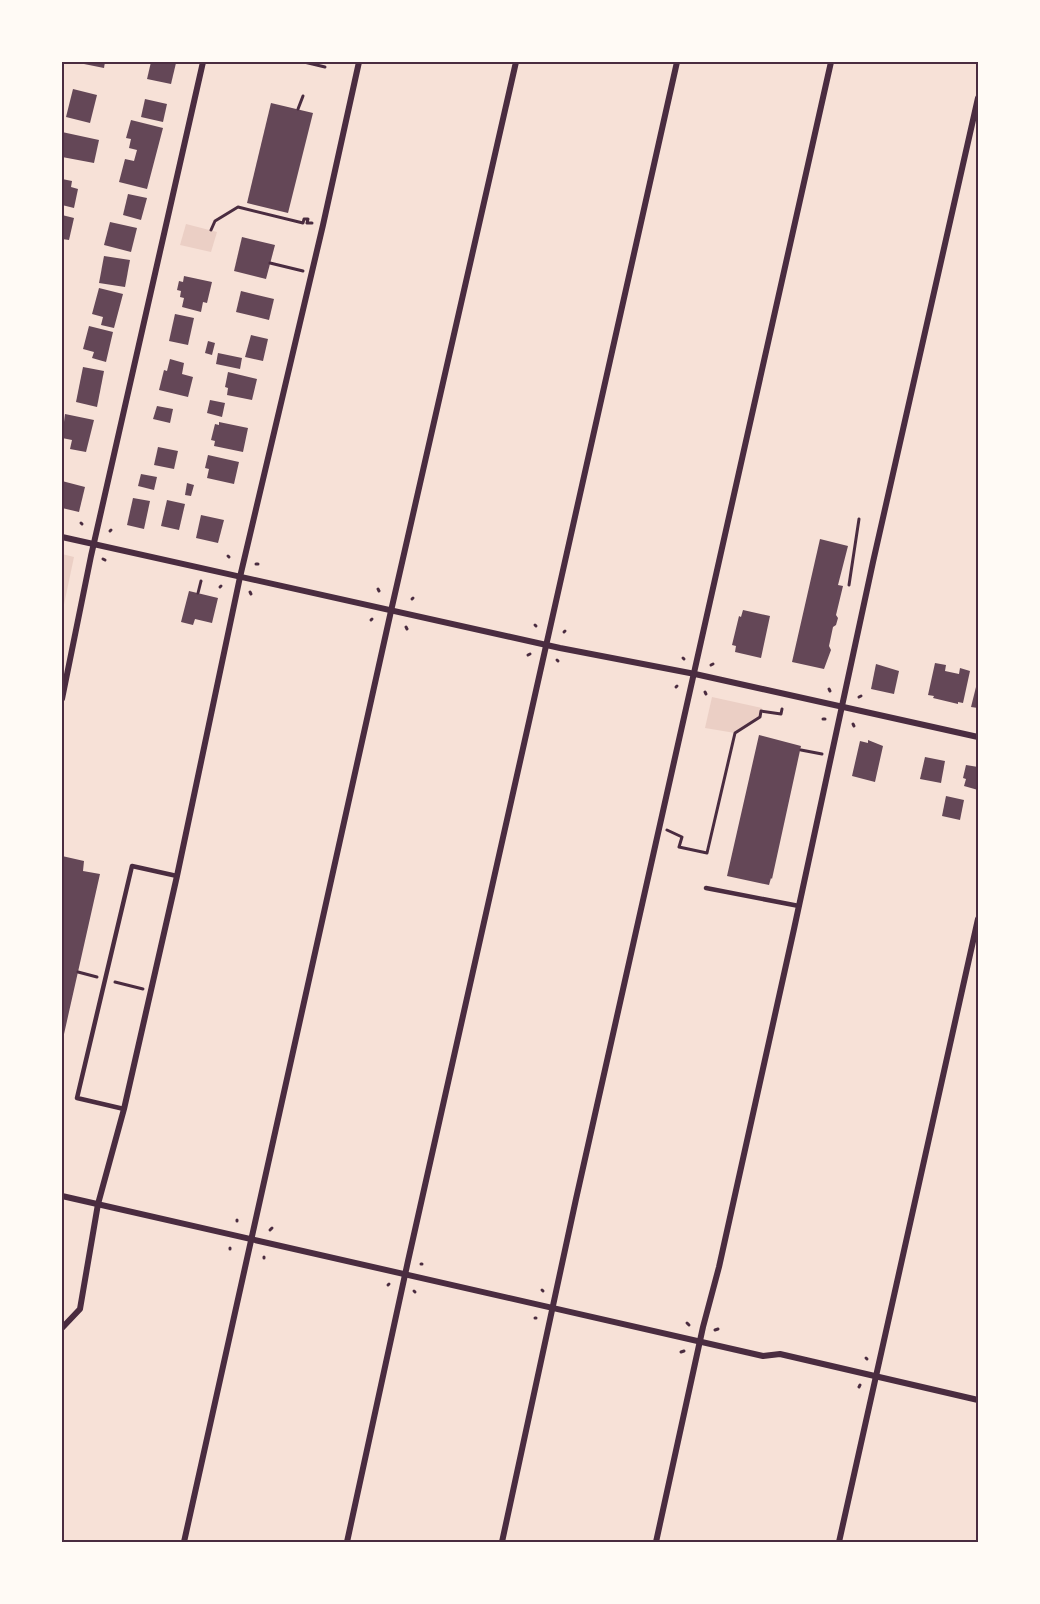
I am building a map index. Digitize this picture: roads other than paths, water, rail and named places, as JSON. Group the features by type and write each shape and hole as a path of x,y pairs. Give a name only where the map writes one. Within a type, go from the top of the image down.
{"street":[{"path":"62,699 94,544 203,62"},
{"path":"62,1328 80,1309 98,1204 124,1109 177,876 240,577 359,62"},
{"path":"184,1542 391,611 516,62"},
{"path":"347,1542 677,62"},
{"path":"502,1542 552,1308 831,62"},
{"path":"656,1542 978,98"},
{"path":"62,537 546,645 978,737"},
{"path":"839,1542 978,919"},
{"path":"62,1196 763,1356 780,1354 978,1400"}],"lane":[{"path":"124,1109 77,1098 132,866 177,876"},
{"path":"706,888 799,906"}]}
